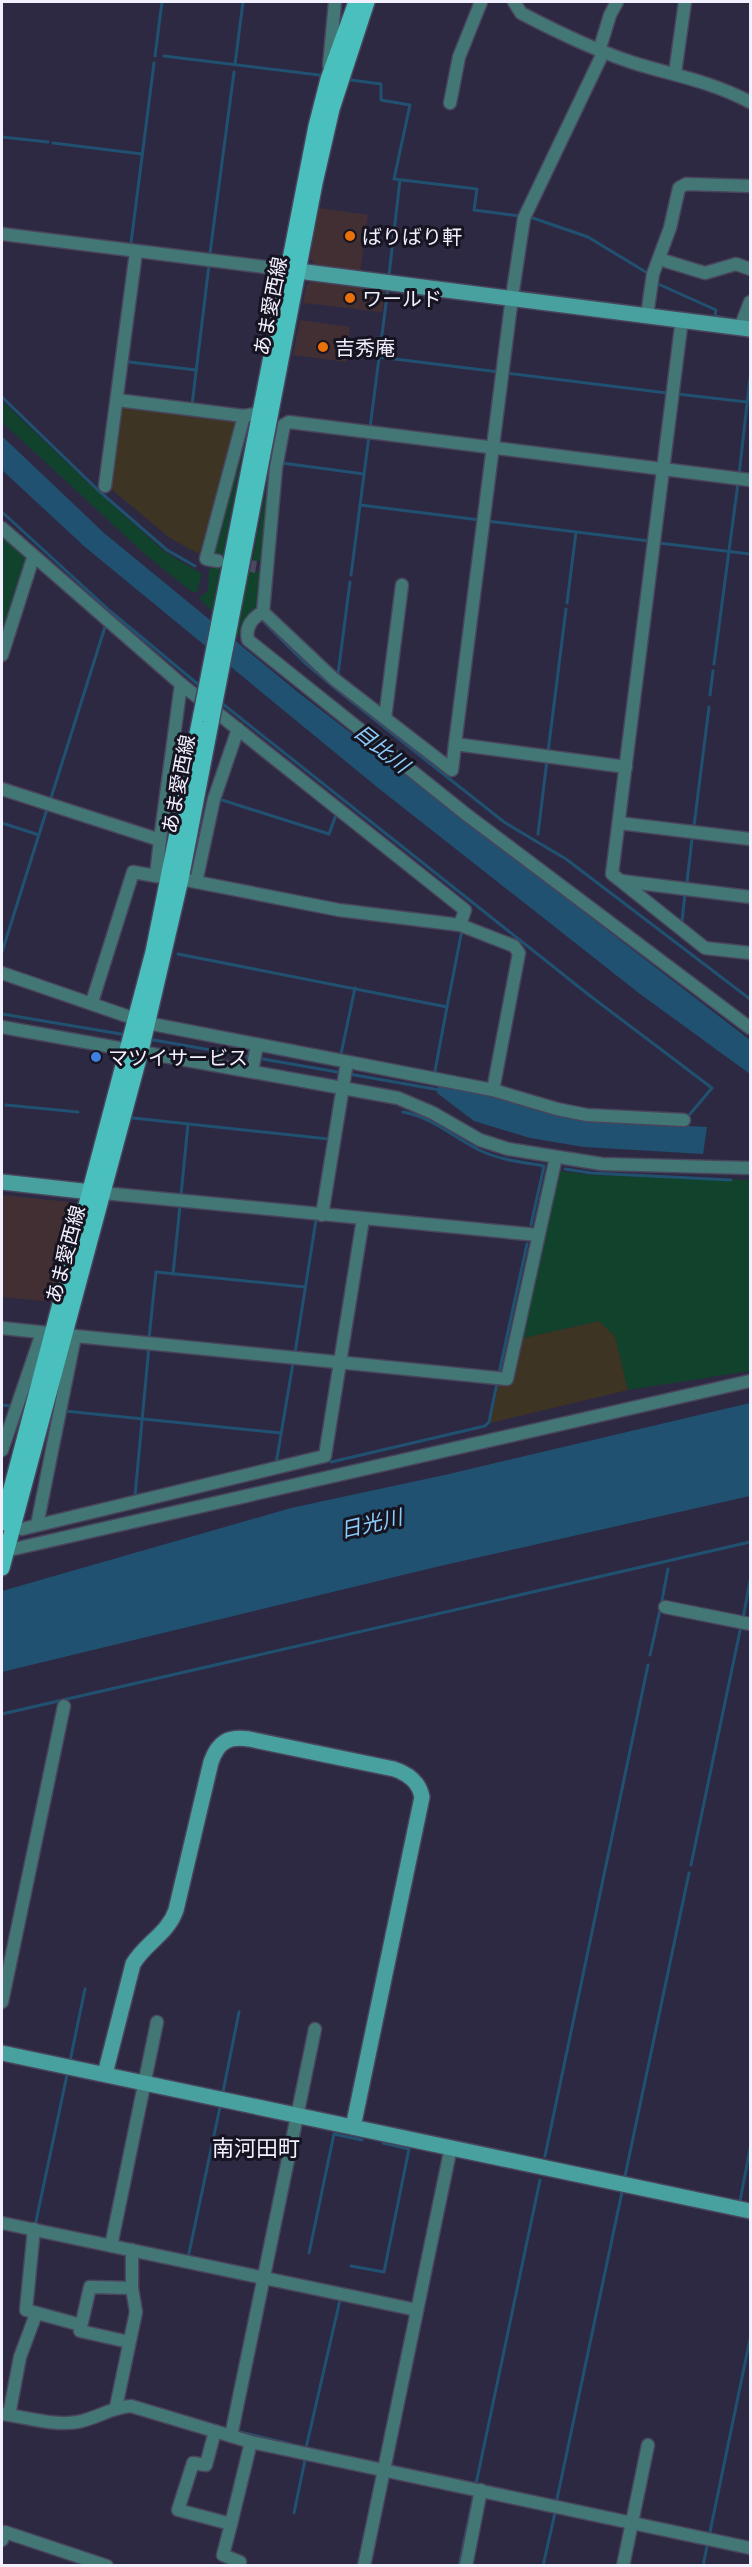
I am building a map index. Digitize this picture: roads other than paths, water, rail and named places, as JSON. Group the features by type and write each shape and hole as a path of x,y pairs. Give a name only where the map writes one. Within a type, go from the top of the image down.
{"main road":[{"name":"あま愛西線","path":"293,270 316,126 328,79 356,2"},
{"name":"あま愛西線","path":"3,1562 59,1334 138,1036 175,879 225,621 258,414 332,109 368,2"},
{"name":"あま愛西線","path":"2,1523 59,1334"}],"street":[{"path":"328,79 335,2"},
{"path":"450,103 459,57 482,2"},
{"path":"514,2 521,13 601,52 701,80 750,102"},
{"path":"284,425 261,568 263,612 334,678 452,770 512,297 528,208 601,52 610,15 617,2"},
{"path":"675,73 685,2"},
{"path":"647,315 653,274 682,185 750,186"},
{"path":"2,234 512,297 745,329 750,302"},
{"path":"105,486 136,252"},
{"path":"659,259 705,273 736,264 750,268"},
{"path":"682,319 612,874 705,948 750,954"},
{"path":"117,400 258,414 284,425"},
{"path":"218,561 206,559 258,414"},
{"path":"284,425 289,422 750,480"},
{"path":"2,528 33,558 181,684 465,910 460,925"},
{"path":"2,655 4,638 33,558"},
{"path":"385,718 402,585"},
{"path":"263,612 251,621 247,634 248,640 467,815 750,1028"},
{"path":"175,879 160,840 181,684"},
{"path":"175,879 214,799 238,729"},
{"path":"455,744 626,767"},
{"path":"2,789 160,840"},
{"path":"619,823 750,839"},
{"path":"92,1002 133,872 339,910 460,925 514,946 519,953 494,1090"},
{"path":"620,881 750,897"},
{"path":"2,973 92,1002 138,1036 252,1071 343,1085 410,1102 480,1140 556,1157 602,1164 750,1168"},
{"path":"2,1027 257,1046 494,1090 557,1109 587,1115 684,1120"},
{"path":"252,1071 257,1046"},
{"path":"322,1215 346,1064"},
{"path":"2,1328 507,1379 556,1157"},
{"path":"2,1182 538,1235"},
{"path":"22,1529 325,1456 363,1219"},
{"path":"2,1450 59,1334"},
{"path":"37,1525 59,1334"},
{"path":"3,1562 39,1546 750,1381"},
{"path":"665,1606 750,1624"},
{"path":"2,2002 64,1706"},
{"path":"105,2074 133,1964 139,1953 167,1928 173,1919 211,1761 222,1742 230,1738 249,1739 394,1769 413,1779 420,1787 422,1797 353,2127"},
{"path":"111,2246 157,2022"},
{"path":"231,2436 315,2029"},
{"path":"2,2053 750,2211"},
{"path":"364,2565 451,2148"},
{"path":"2,2223 417,2310"},
{"path":"34,2229 25,2306 27,2312 81,2325"},
{"path":"116,2407 136,2312 132,2288 132,2250"},
{"path":"129,2342 80,2331 90,2287 132,2288"},
{"path":"36,2314 5,2414 66,2423 78,2422 116,2407 131,2406 251,2442 750,2548"},
{"path":"215,2431 206,2466 193,2463 178,2510 231,2524"},
{"path":"242,2564 223,2555 251,2442"},
{"path":"623,2565 648,2445"},
{"path":"466,2565 481,2490"},
{"path":"2,2540 5,2532 107,2565"}],"water":[{"path":"2,436 104,533 299,693 750,1040 750,1074 640,994 377,787 85,547 2,470"},
{"path":"438,1086 491,1094 633,1123 707,1127 703,1154 584,1147 530,1138 474,1121 437,1093"},
{"name":"日光川","path":"750,1403 750,1496 436,1567 2,1672 2,1591 291,1508 449,1474"}],"waterway":[{"path":"155,56 162,2"},
{"path":"235,64 243,2"},
{"path":"164,56 319,75"},
{"path":"131,243 154,63"},
{"path":"210,253 234,72"},
{"path":"351,80 381,84 381,100 410,105 394,179 477,189 474,210 520,216"},
{"path":"2,137 48,142"},
{"path":"53,143 142,154"},
{"path":"389,275 400,180"},
{"path":"530,217 588,237 649,274"},
{"path":"192,405 209,265"},
{"path":"656,283 716,310 715,316 736,320"},
{"path":"370,428 388,288"},
{"path":"743,334 750,337"},
{"path":"379,357 499,372"},
{"path":"129,362 196,370"},
{"path":"506,373 667,393"},
{"path":"739,475 750,378"},
{"path":"677,394 747,402"},
{"path":"2,397 99,491 167,550 195,566"},
{"path":"351,575 369,436"},
{"path":"282,463 364,474"},
{"path":"714,664 738,483"},
{"path":"360,505 480,520"},
{"path":"2,512 110,611 200,686"},
{"path":"487,521 649,541"},
{"path":"567,603 576,532"},
{"path":"659,543 750,554"},
{"path":"338,674 350,582"},
{"path":"548,752 566,609"},
{"name":"目比川","path":"263,621 304,662 336,689 504,822 566,859 750,999"},
{"path":"50,801 105,627"},
{"path":"710,695 713,671"},
{"path":"219,701 589,995 712,1088 690,1114"},
{"path":"694,826 709,707"},
{"path":"538,834 547,760"},
{"path":"222,800 329,834 336,815"},
{"path":"2,952 47,809"},
{"path":"2,823 39,835"},
{"path":"687,882 692,839"},
{"path":"682,921 685,894"},
{"path":"178,954 447,1007 462,930"},
{"path":"341,1054 355,988"},
{"path":"435,1071 447,1007"},
{"path":"2,1014 127,1035"},
{"path":"148,1039 251,1057"},
{"path":"257,1058 343,1073"},
{"path":"349,1074 440,1090"},
{"path":"6,1105 78,1112"},
{"path":"403,1112 423,1118 487,1153 544,1166 531,1225"},
{"path":"133,1118 329,1139"},
{"path":"181,1195 188,1124"},
{"path":"565,1169 591,1173 731,1180"},
{"path":"173,1274 180,1206"},
{"path":"295,1353 316,1220"},
{"path":"499,1373 527,1244"},
{"path":"149,1338 156,1272 305,1287"},
{"path":"135,1496 149,1346"},
{"path":"276,1464 293,1363"},
{"path":"331,1462 485,1426 489,1422 497,1383"},
{"path":"2,1405 11,1406"},
{"path":"65,1411 281,1433"},
{"path":"2,1714 750,1542"},
{"path":"662,1600 668,1569"},
{"path":"743,1618 750,1581"},
{"path":"650,1655 660,1610"},
{"path":"691,1865 741,1626"},
{"path":"545,2156 648,1665"},
{"path":"625,2176 689,1873"},
{"path":"70,2061 85,1989"},
{"path":"223,2092 239,2012"},
{"path":"35,2226 67,2075"},
{"path":"188,2258 220,2107"},
{"path":"309,2253 334,2134 362,2140"},
{"path":"351,2266 384,2272 409,2149 383,2143"},
{"path":"740,2201 750,2149"},
{"path":"476,2484 540,2180"},
{"path":"557,2499 622,2192"},
{"path":"306,2448 340,2300"},
{"path":"710,2532 750,2339"},
{"path":"240,2432 291,2444"},
{"path":"294,2513 305,2460"},
{"path":"459,2566 474,2494"},
{"path":"543,2566 555,2513"},
{"path":"703,2566 707,2546"}],"tunnel":[{"path":"233,563 256,567"}],"place":[{"name":"ばりばり軒","path":"350,236"},
{"name":"ワールド","path":"350,298"},
{"name":"吉秀庵","path":"323,347"},
{"name":"マツイサービス","path":"96,1057"}],"district":[{"name":"南河田町","path":"256,2148"}]}
